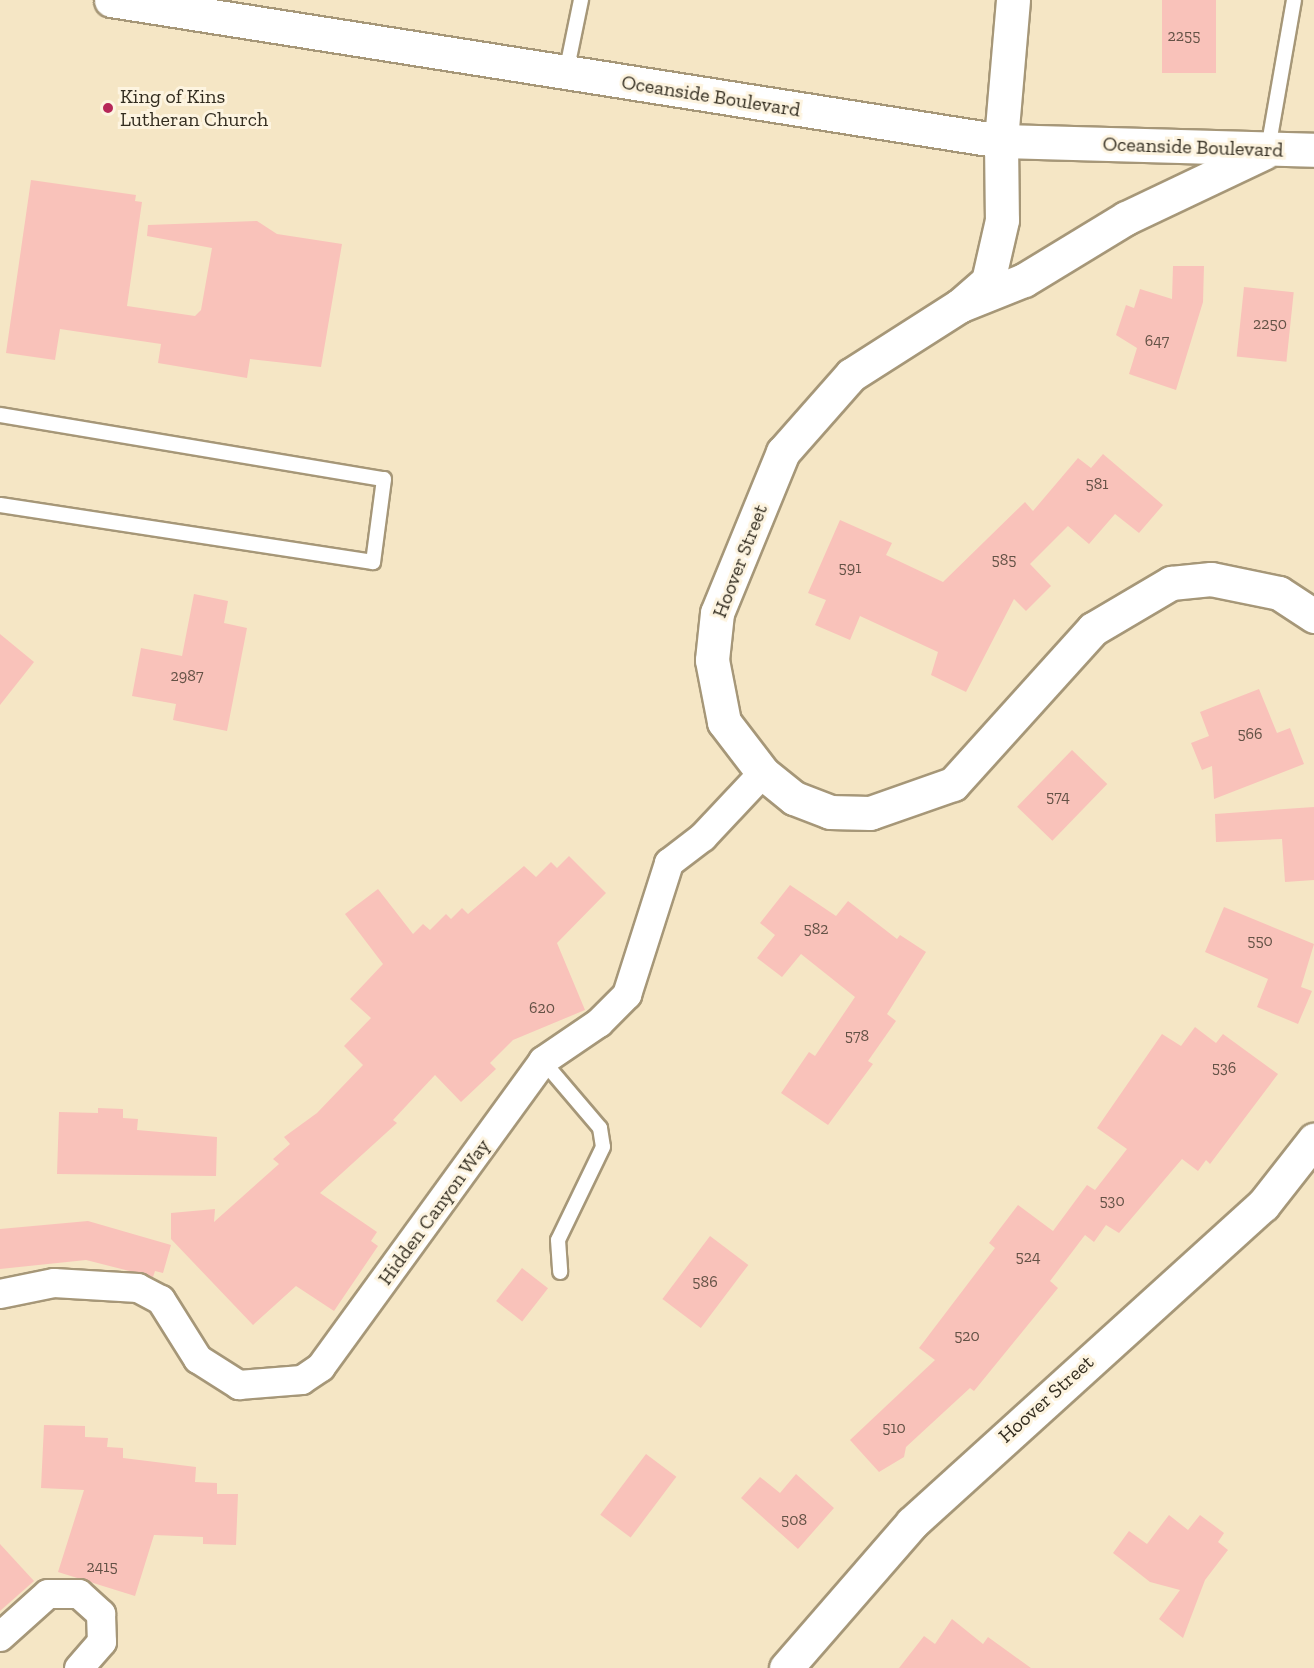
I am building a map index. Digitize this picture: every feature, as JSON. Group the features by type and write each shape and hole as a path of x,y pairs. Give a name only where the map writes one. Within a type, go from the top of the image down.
{"street":[{"name":"Oceanside Boulevard","path":"111,0 1001,141 1268,151 1314,150"},
{"name":"Hoover Street","path":"1013,0 1001,141 1002,220 988,281 959,306 851,375 783,452 717,613 712,660 724,722 763,773 794,798 830,812 870,813 953,784 1093,629 1171,583 1211,579 1279,593 1314,616"},
{"path":"959,306 1024,280 1126,218 1268,151"},
{"name":"Hidden Canyon Way","path":"0,1294 54,1283 138,1288 161,1300 198,1359 238,1385 302,1380 321,1367 543,1061 599,1023 627,995 669,863 703,837 763,773"},
{"name":"Hoover Street","path":"786,1668 912,1522 1263,1205 1314,1140"},
{"path":"0,1637 48,1594 79,1594 101,1614 102,1642 79,1668"}],"lane":[{"path":"566,73 581,0"},
{"path":"1268,151 1294,0"},
{"path":"0,415 384,479 373,562 0,505"},
{"path":"543,1061 600,1128 603,1147 558,1240 560,1272"}],"building":[{"path":"1162,0 1216,0 1216,73 1162,73"},
{"path":"31,180 136,195 135,201 142,202 127,306 195,316 201,310 212,248 147,236 148,225 257,221 277,234 342,244 321,367 250,359 247,378 158,363 161,344 60,329 55,360 6,353"},
{"path":"1173,266 1204,266 1203,302 1176,390 1129,374 1137,348 1116,335 1126,305 1134,308 1140,289 1172,299"},
{"path":"1244,287 1294,292 1286,362 1237,357"},
{"path":"1103,454 1163,505 1139,533 1115,514 1089,544 1068,526 1030,564 1051,586 1026,611 1014,599 966,692 931,675 938,652 860,616 850,640 815,625 826,600 808,593 840,520 892,543 886,555 943,582 1025,502 1033,511 1078,458 1091,468"},
{"path":"194,594 228,601 224,623 247,628 227,731 173,720 176,704 132,696 141,648 182,656"},
{"path":"0,634 34,662 0,705"},
{"path":"1259,689 1277,733 1290,728 1304,764 1214,799 1212,766 1202,770 1191,743 1209,736 1200,712"},
{"path":"1072,750 1107,784 1052,841 1017,807"},
{"path":"1314,807 1314,880 1285,882 1282,839 1216,842 1215,814"},
{"path":"569,856 606,893 557,943 585,1010 513,1040 490,1063 496,1069 461,1102 435,1075 393,1120 397,1123 320,1193 377,1232 371,1241 378,1246 334,1311 296,1286 253,1325 171,1239 171,1213 215,1209 214,1222 279,1164 273,1159 290,1144 284,1137 317,1113 363,1065 344,1046 371,1018 350,999 383,964 345,914 378,889 413,934 423,924 430,930 446,914 451,919 462,908 468,914 524,866 536,877 551,862 557,868"},
{"path":"790,885 836,916 848,901 897,939 900,935 926,952 887,1014 896,1021 868,1061 873,1064 828,1125 781,1093 809,1052 815,1056 855,997 801,954 782,977 757,958 775,935 760,923"},
{"path":"1224,907 1314,944 1301,987 1312,991 1298,1024 1257,1007 1268,979 1205,952"},
{"path":"1195,1027 1216,1043 1223,1034 1278,1074 1210,1164 1206,1160 1198,1171 1182,1159 1119,1233 1106,1225 1094,1242 1085,1235 1050,1281 1058,1288 974,1391 970,1388 906,1447 904,1457 879,1472 850,1440 935,1360 919,1348 995,1248 989,1243 1018,1205 1053,1231 1087,1185 1095,1190 1127,1149 1097,1128 1162,1034 1181,1046"},
{"path":"98,1108 123,1109 123,1118 138,1119 137,1130 217,1137 216,1176 57,1174 59,1112 98,1113"},
{"path":"88,1221 171,1245 163,1273 155,1271 153,1277 86,1260 0,1269 0,1229"},
{"path":"710,1236 748,1265 701,1328 662,1299"},
{"path":"522,1268 548,1288 522,1321 496,1301"},
{"path":"44,1425 85,1426 85,1437 108,1438 107,1447 123,1448 123,1458 196,1467 195,1482 217,1483 217,1494 238,1494 236,1545 203,1544 203,1537 154,1535 135,1596 58,1572 84,1490 41,1488"},
{"path":"646,1454 676,1477 631,1538 600,1515"},
{"path":"796,1474 834,1508 798,1549 741,1498 760,1477 780,1493"},
{"path":"1169,1515 1188,1530 1200,1515 1224,1533 1218,1542 1228,1550 1205,1580 1183,1638 1159,1619 1180,1590 1150,1582 1113,1553 1129,1531 1147,1544"},
{"path":"0,1544 34,1581 0,1611"},
{"path":"952,1619 983,1644 988,1637 1031,1668 899,1668 924,1636 935,1644"}],"place":[{"name":"King of Kins Lutheran Church","path":"108,108"}]}
